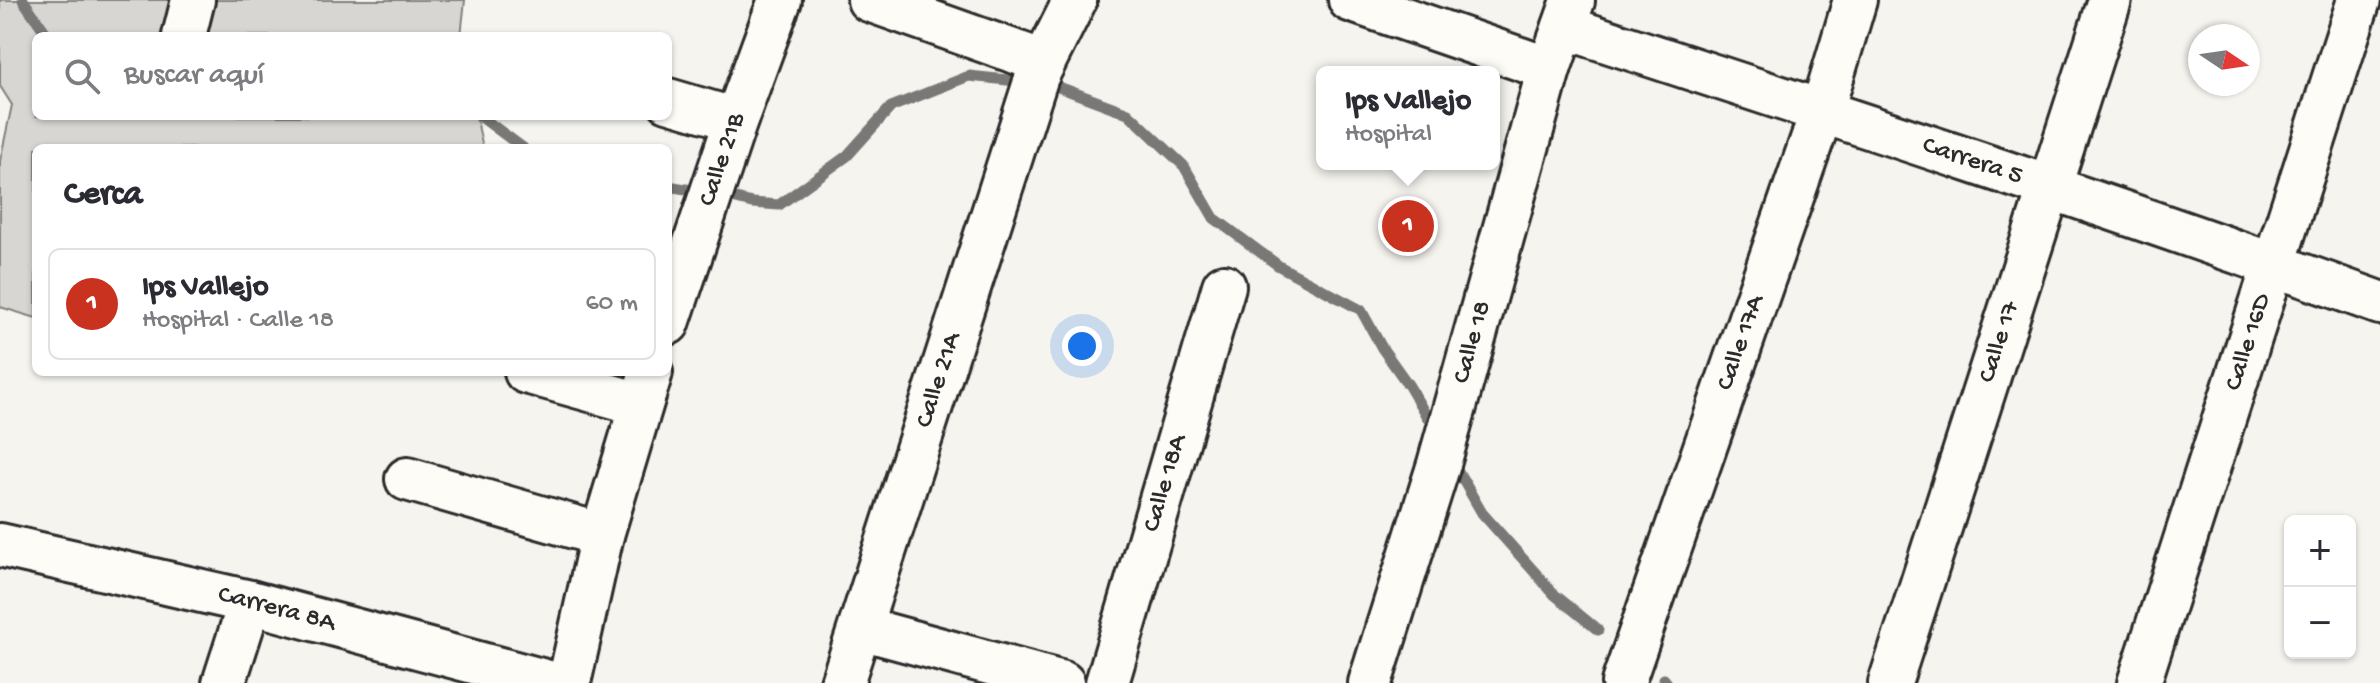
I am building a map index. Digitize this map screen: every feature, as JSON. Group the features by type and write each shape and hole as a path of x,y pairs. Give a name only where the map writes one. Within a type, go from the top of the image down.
{"street":[{"path":"185,32 193,0"},
{"name":"Calle 21B","path":"672,311 780,0"},
{"path":"869,0 1037,81"},
{"name":"Calle 21A","path":"842,683 1037,81 1075,0"},
{"path":"1350,0 1549,69"},
{"name":"Calle 17A","path":"1623,683 1822,111 1855,0"},
{"name":"Calle 17","path":"1890,683 2110,0"},
{"name":"Calle 18","path":"1370,683 1439,464 1549,69 1569,14"},
{"name":"Carrera 5","path":"1569,14 1822,111 2380,303"},
{"name":"Calle 16D","path":"2139,683 2275,265 2364,15"},
{"path":"672,101 736,120"},
{"name":"Calle 18A","path":"1107,683 1224,286"},
{"path":"556,376 645,388 602,535 569,683"},
{"path":"407,479 602,535"},
{"name":"Carrera 8A","path":"0,545 250,602 532,681"},
{"path":"224,683 250,602"},
{"path":"861,628 1063,683"}],"shaded area":[{"path":"0,0 465,0 461,32 32,32 32,120 477,120 482,144 32,144 32,317 0,307 0,161 12,105 0,86"}],"waterway":[{"path":"23,0 45,32"},
{"path":"720,195 752,203 779,205 847,156 891,107 969,76 1026,82"},
{"path":"1043,84 1128,113 1184,166 1214,218 1279,266 1361,310 1437,434"},
{"path":"485,120 518,144"},
{"path":"672,187 703,192"},
{"path":"1451,459 1482,513 1555,595 1598,630"},
{"path":"1664,679 1667,683"}],"place":[{"name":"Ips Vallejo","path":"1408,226"}]}
